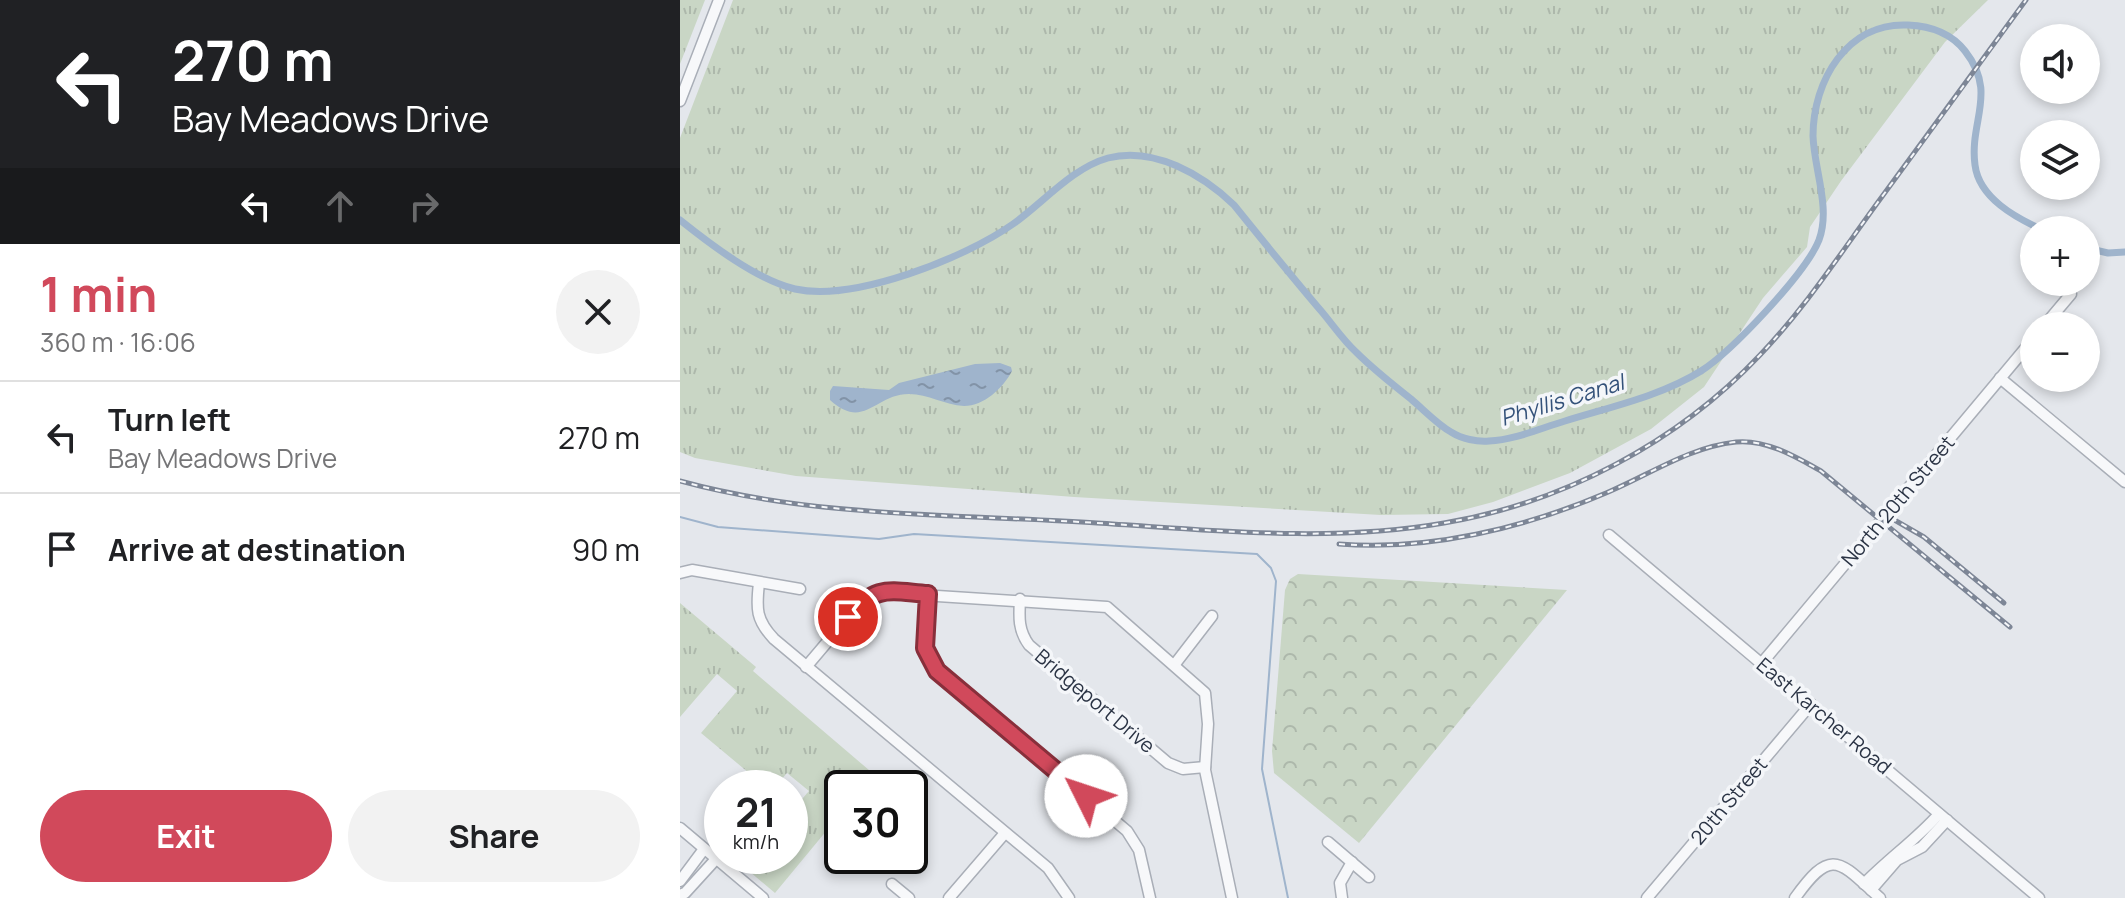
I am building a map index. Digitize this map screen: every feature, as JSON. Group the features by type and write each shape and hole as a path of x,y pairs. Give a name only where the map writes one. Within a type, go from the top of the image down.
{"street":[{"path":"680,101 719,0"},
{"path":"2056,312 2069,296"},
{"name":"North 20th Street","path":"1762,663 2020,354"},
{"path":"2000,378 2125,482"},
{"name":"East Karcher Road","path":"1609,535 2039,898"},
{"path":"680,573 692,570 800,589"},
{"path":"759,583 757,603 761,624 774,639 1048,868 1069,898"},
{"path":"806,667 867,597 876,592 1107,607 1205,693 1208,724 1205,767 1232,898"},
{"path":"928,594 925,648 937,671 1127,831 1139,850 1150,898"},
{"name":"Bridgeport Drive","path":"1020,599 1019,622 1029,645 1168,763 1183,769 1205,767"},
{"path":"1175,664 1212,616"},
{"name":"20th Street","path":"1647,898 1811,704"},
{"path":"1795,898 1825,864 1834,863 1845,868 1872,891 1897,860 1922,847 1943,817"},
{"path":"680,828 704,849 680,881"},
{"path":"949,898 1005,833"},
{"path":"1328,842 1369,877"},
{"path":"1342,898 1340,883 1352,862"},
{"path":"680,895 704,872"},
{"path":"734,874 763,898"},
{"path":"892,884 909,898"}],"green space":[{"path":"680,0 705,0 680,64"},
{"path":"733,0 1988,0 1945,42 1841,181 1810,227 1807,247 1763,298 1704,387 1651,429 1570,473 1493,502 1448,514 1381,515 1074,497 796,476 695,458 680,452 680,138"},
{"path":"1298,574 1567,590 1359,843 1274,773 1272,751 1285,590 1290,579"},
{"path":"680,603 756,667 753,671 869,770 824,770 824,834 808,853 808,770 745,770 701,733 737,691 717,674 680,717"},
{"path":"752,874 791,874 775,893"}],"water":[{"path":"1000,363 1011,367 1008,377 992,395 971,405 957,405 909,394 887,399 861,412 852,412 830,400 833,386 889,390 899,383 975,364"}],"waterway":[{"name":"Phyllis Canal","path":"680,220 734,260 765,278 795,289 847,289 908,274 967,250 1013,224 1070,178 1095,163 1125,155 1160,160 1208,183 1234,205 1342,337 1376,370 1446,429 1465,438 1484,441 1518,436 1635,400 1686,380 1714,361 1766,311 1799,272 1819,240 1823,202 1813,136 1819,95 1838,59 1851,44 1867,33 1886,27 1916,26 1940,32 1965,51 1980,80 1974,149 1978,177 1991,197 2020,218"},
{"name":"Phyllis Canal","path":"2100,251 2125,252"},
{"path":"680,517 718,527 879,539 914,534 1257,554 1271,568 1276,581 1262,769 1288,898"}],"railway":[{"path":"680,481 731,493 835,508 1271,533 1401,529 1488,514 1532,501 1575,484 1655,441 1693,415 1760,355 1823,278 2026,0"},
{"path":"1339,544 1408,544 1476,534 1575,506 1702,450 1736,442 1758,443 1780,450 1821,471 2010,627"},
{"path":"1891,518 1924,537 2004,603"}],"route":[{"path":"848,617 861,602 876,592 928,594 925,648 937,671 1086,796"}]}
